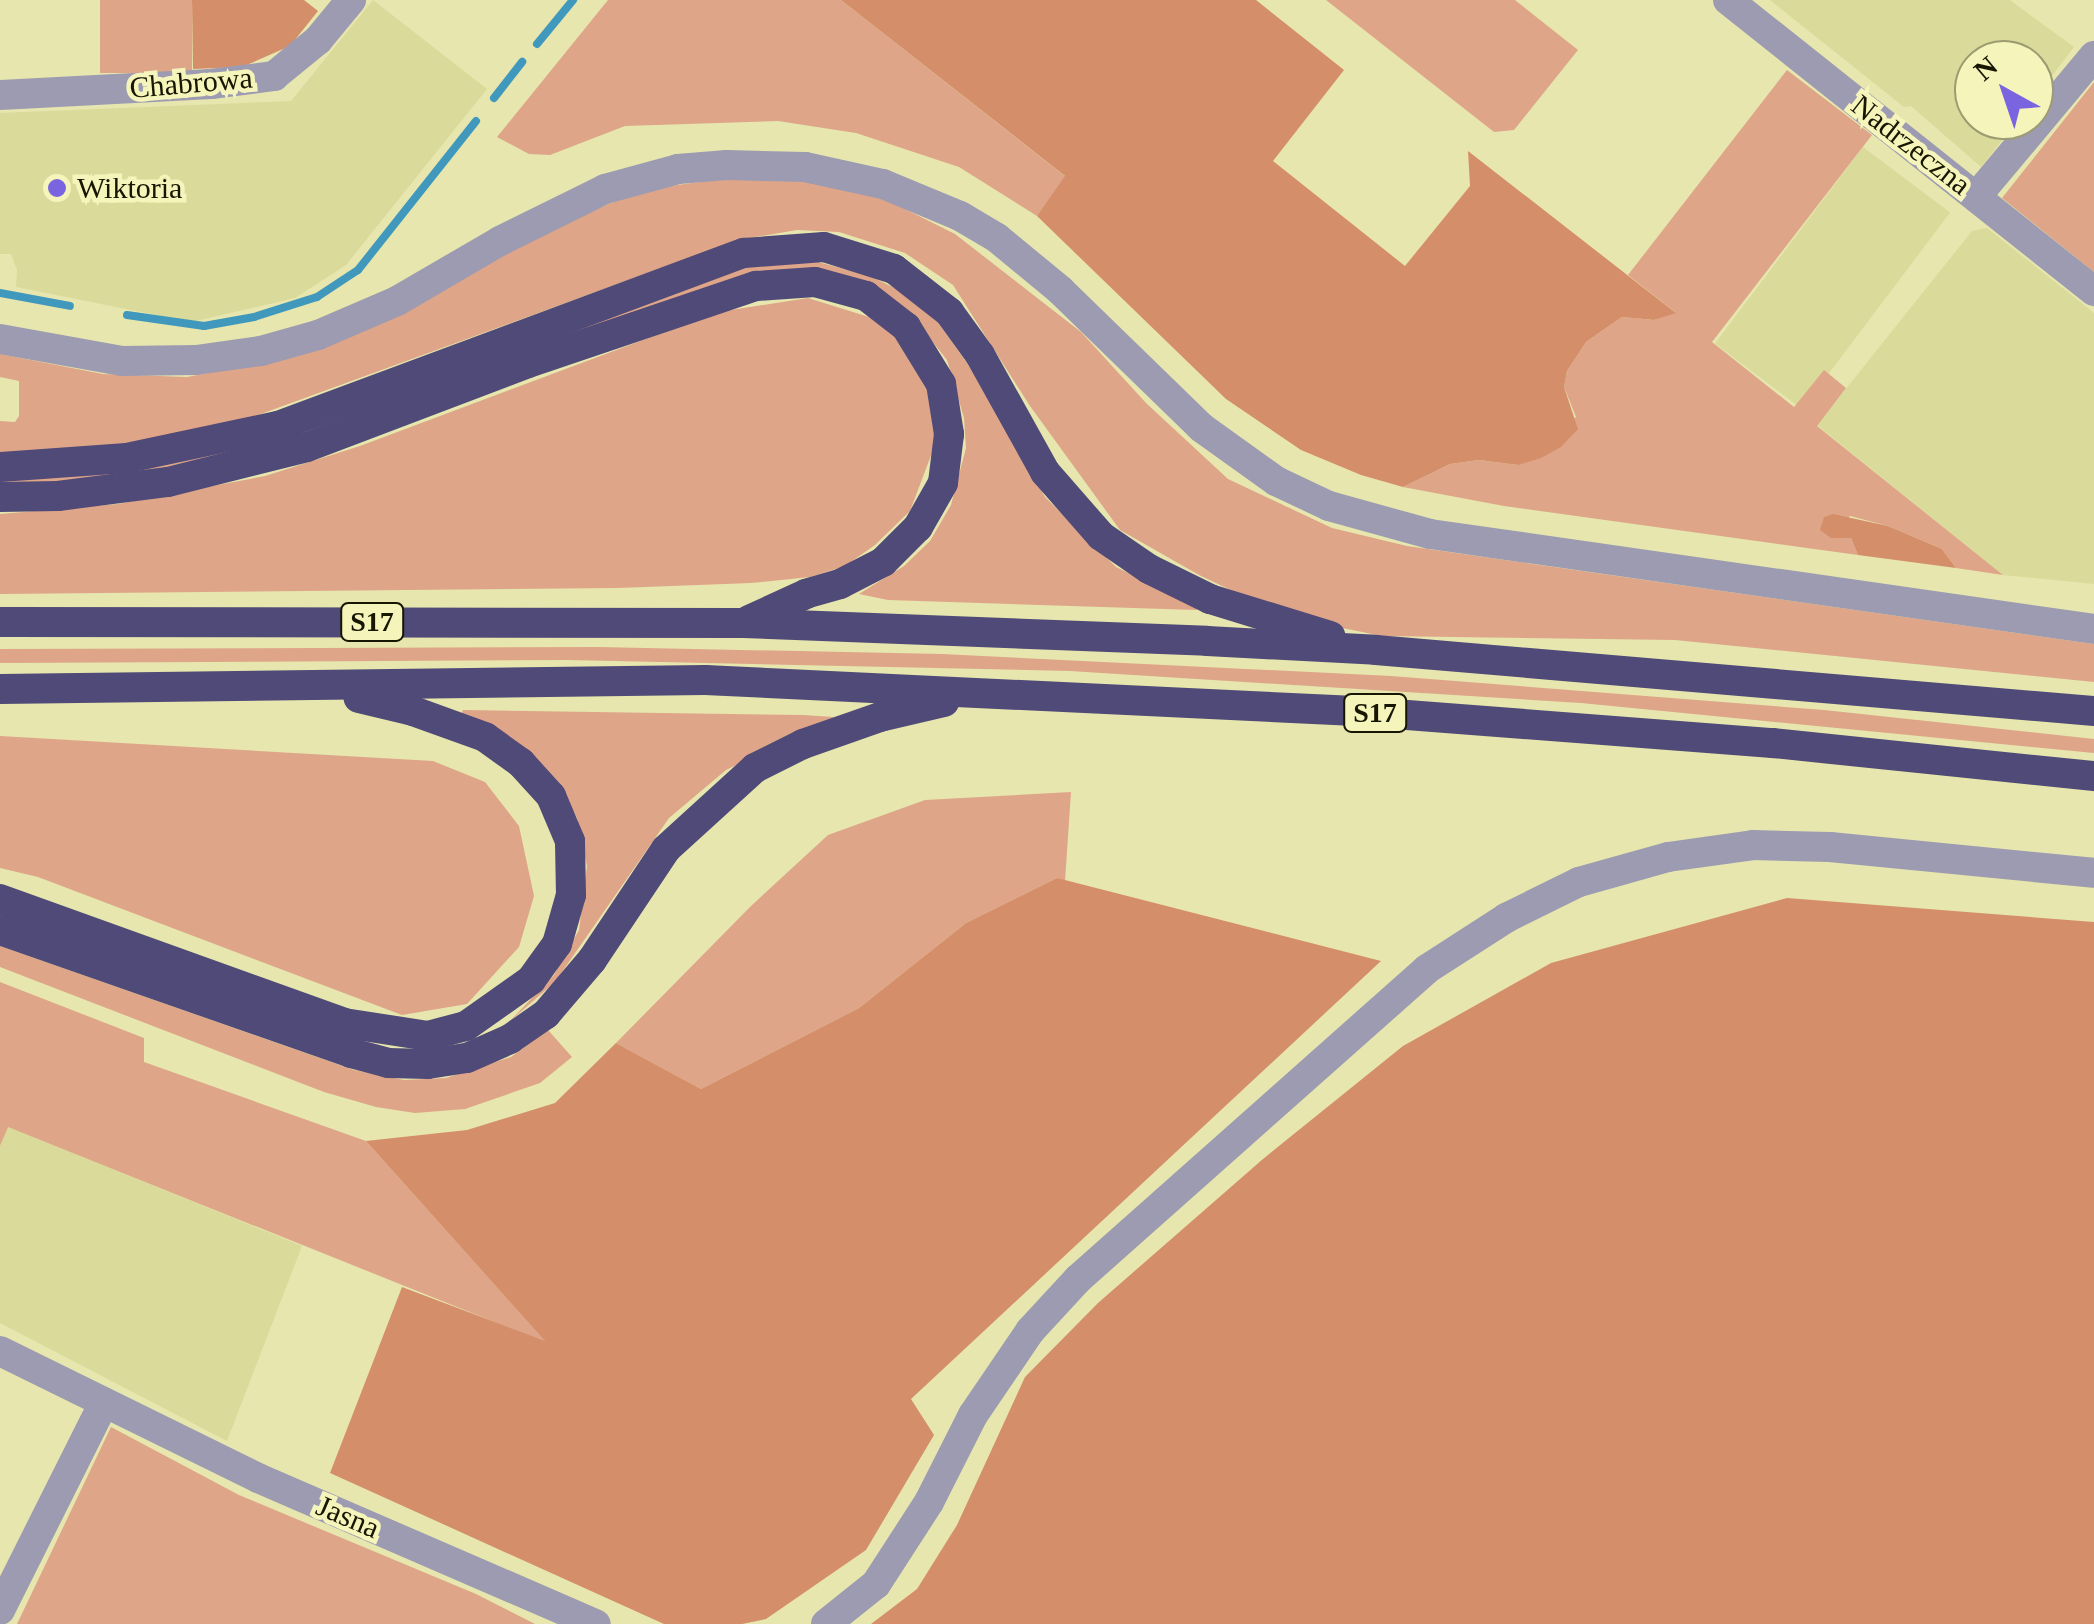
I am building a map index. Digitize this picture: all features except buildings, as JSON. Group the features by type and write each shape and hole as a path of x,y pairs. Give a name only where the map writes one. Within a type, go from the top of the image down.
{"highway":[{"path":"0,467 127,458 278,426 744,254 772,248 824,248 894,269 949,312 980,355 1062,497 1123,552 1210,599 1376,650"},
{"path":"0,497 58,496 168,482 292,452 368,428 528,363 740,290 782,281 815,282 866,296 906,327 941,384 949,434 943,482 918,527 883,562 744,623"},
{"name":"S17","path":"0,622 744,623 1376,650 2094,711"},
{"name":"S17","path":"0,689 705,680 1355,711 1772,743 2094,776"},
{"path":"0,899 344,1023 428,1036 466,1026 494,1009 531,980 557,944 571,895 570,841 551,796 520,763 485,737 413,711 312,687"},
{"path":"0,930 369,1058 428,1064 467,1058 510,1039 546,1014 592,960 666,849 755,768 803,744 880,716 976,694"}],"street":[{"name":"Chabrowa","path":"0,96 274,76 318,40 350,0"},
{"name":"Nadrzeczna","path":"1728,0 2094,291"},
{"path":"1976,197 2094,56"},
{"path":"0,339 122,361 196,360 261,350 318,335 397,300 500,241 605,189 678,169 727,164 805,167 884,184 960,216 998,238 1060,290 1202,428 1276,481 1330,506 1444,536 2094,629"},
{"path":"826,1624 876,1584 929,1502 973,1415 1030,1331 1078,1279 1427,969 1506,918 1579,882 1668,858 1753,846 1830,846 2094,873"},
{"name":"Jasna","path":"0,1351 258,1478 596,1624"},
{"path":"0,1610 103,1404"}],"shaded area":[{"path":"100,0 192,0 192,73 100,73"},
{"path":"192,0 304,0 318,11 290,46 242,67 193,69"},
{"path":"373,0 487,89 346,265 295,298 191,322 16,287 17,270 11,254 0,254 0,113 291,101"},
{"path":"608,0 841,0 1066,177 1037,216 959,167 856,133 778,121 625,126 550,155 529,154 497,137"},
{"path":"841,0 1256,0 1344,70 1273,161 1405,266 1470,186 1468,151 1676,313 1654,320 1622,317 1586,342 1567,371 1564,387 1578,429 1561,447 1541,458 1518,465 1479,460 1450,464 1403,487 1361,475 1301,450 1226,399 1037,216 1065,176"},
{"path":"1326,0 1515,0 1578,50 1514,130 1494,132"},
{"path":"1770,0 2010,0 2074,47 2054,73 2054,40 1954,40 1954,140 2002,140 1981,167 1911,106 1904,107"},
{"path":"1787,70 1872,135 1712,342 1794,407 1824,370 1846,388 1817,426 2003,575 1956,568 1942,549 1888,526 1850,516 1831,538 1851,538 1858,555 1504,506 1403,487 1450,464 1479,460 1518,465 1576,417 1564,387 1567,371 1586,342 1622,317 1654,320 1675,312 1628,275"},
{"path":"2094,82 2094,272 2002,198 2048,140 2054,140 2054,132"},
{"path":"1863,147 1950,213 1802,409 1715,343"},
{"path":"721,179 798,179 879,196 955,234 1081,332 1146,403 1228,479 1332,528 1407,546 2094,644 2094,682 1675,640 1382,636 1288,617 1199,575 1120,530 1030,406 953,285 905,253 839,232 797,230 738,240 242,421 122,444 0,453 0,421 15,422 19,416 19,381 0,377 0,354 103,374 187,377 301,355 540,234 616,201 670,186"},
{"path":"1987,228 2094,313 2094,584 2003,575 1817,425 1972,231"},
{"path":"818,262 870,276 903,292 938,322 976,376 1045,497 1116,567 1199,607 1196,610 888,600 859,594 904,566 930,541 951,505 966,448 964,418 947,360 907,309 828,271 214,463 0,489 0,480 109,473 742,267"},
{"path":"808,298 869,317 894,335 922,375 934,411 935,445 910,511 875,545 845,566 810,577 751,583 618,588 0,594 0,514 118,504 265,476 360,446 718,312"},
{"path":"1833,514 1888,526 1942,549 1956,568 1858,555 1851,538 1831,538 1820,530 1824,517"},
{"path":"598,647 942,654 1391,676 1824,710 2094,739 2094,753 1581,703 1070,671 568,660 0,663 0,649"},
{"path":"463,710 834,717 726,770 669,818 555,982 509,1022 554,975 579,930 587,866 577,818 562,790 461,715"},
{"path":"0,736 433,761 485,782 519,826 534,896 519,947 467,1004 402,1015 38,877 0,868"},
{"path":"1071,792 1065,881 1057,878 966,923 859,1008 701,1089 616,1043 751,906 828,835 925,800"},
{"path":"1057,878 1381,961 911,1399 934,1435 866,1550 766,1619 742,1624 664,1624 330,1473 402,1287 545,1341 366,1141 467,1130 555,1103 616,1043 701,1089 859,1008 966,923"},
{"path":"1787,898 2094,922 2094,1624 871,1624 917,1589 957,1525 1025,1377 1098,1303 1263,1159 1403,1046 1551,963"},
{"path":"0,946 354,1070 404,1080 446,1078 511,1057 548,1030 572,1057 540,1083 465,1109 415,1113 376,1107 324,1092 0,967"},
{"path":"0,982 144,1038 144,1062 366,1141 547,1343 8,1127 0,1146"},
{"path":"7,1126 302,1246 227,1441 0,1323 0,1147"},
{"path":"111,1427 239,1495 476,1594 535,1624 17,1624"}],"waterway":[{"path":"537,44 573,0"},
{"path":"494,98 522,62"},
{"path":"127,315 204,326 254,317 317,297 358,270 476,121"},
{"path":"0,293 70,306"}],"place":[{"name":"Wiktoria","path":"57,188"}]}
